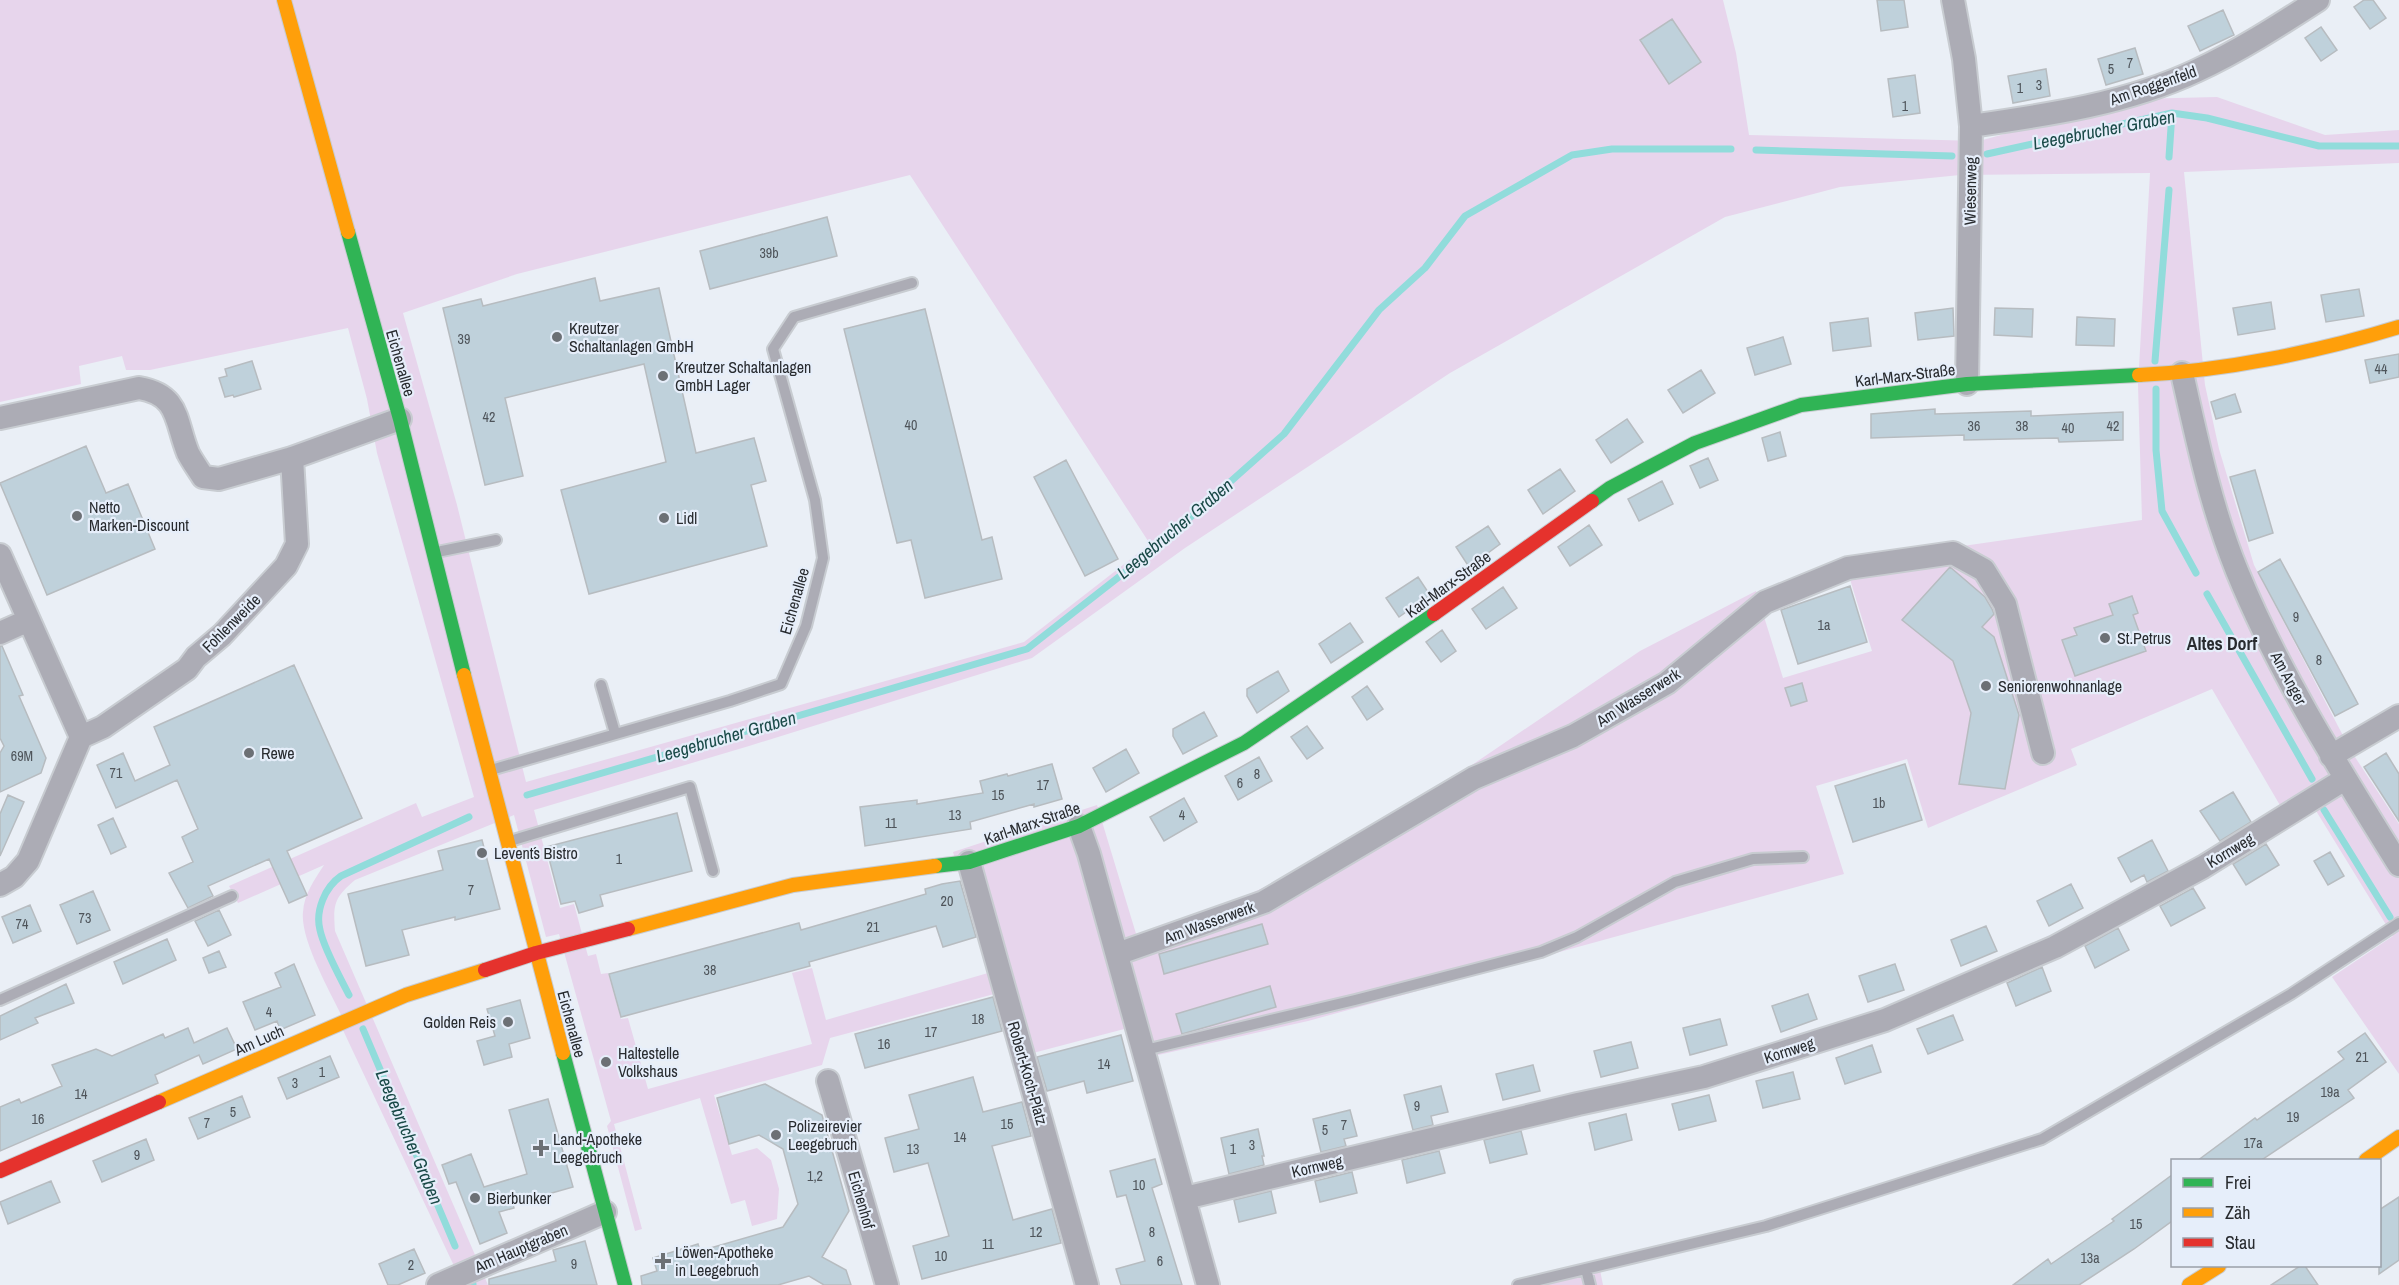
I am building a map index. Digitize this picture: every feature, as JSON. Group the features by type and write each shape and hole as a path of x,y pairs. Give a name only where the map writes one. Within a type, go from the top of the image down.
{"street":[{"name":"Eichenallee","path":"284,0 400,419 488,771 625,1285"},
{"name":"Wiesenweg","path":"1953,0 1964,59 1971,126 1966,384"},
{"name":"Am Roggenfeld","path":"1971,126 2059,114 2131,95 2195,72 2252,43 2318,0"},
{"name":"Karl-Marx-Straße","path":"536,953 793,885 969,862 1079,826 1244,743 1381,652 1610,488 1695,443 1801,405 1966,384 2182,374 2343,344 2399,327"},
{"name":"Am Anger","path":"2182,374 2205,477 2236,570 2281,664 2331,756 2399,865"},
{"path":"0,418 139,388 152,390 164,397 175,409 189,454 203,477 219,479 292,458 400,419"},
{"name":"Fohlenweide","path":"81,737 103,728 187,669 196,657 222,635 286,566 297,544 292,458"},
{"name":"Am Wasserwerk","path":"1117,954 1264,902 1474,778 1573,736 1668,682 1765,602 1848,568 1953,553 1984,570 2005,603 2043,753"},
{"path":"0,555 81,737 28,861 14,877 0,885"},
{"path":"0,633 29,620"},
{"path":"2331,756 2399,716"},
{"name":"Kornweg","path":"1185,1198 1578,1104 1704,1077 1885,1020 2055,947 2203,867 2345,779"},
{"path":"1079,826 1089,854 1208,1285"},
{"name":"Robert-Koch-Platz","path":"969,862 1087,1285"},
{"name":"Am Luch","path":"0,1171 406,995 536,953"},
{"name":"Eichenhof","path":"828,1081 887,1285"},
{"path":"2369,1159 2399,1137"},
{"name":"Am Hauptgraben","path":"438,1285 605,1212"},
{"path":"2189,1285 2217,1267"}],"lane":[{"name":"Eichenallee","path":"488,771 781,684 806,626 823,558 815,500 773,349 794,317 912,283"},
{"path":"432,553 496,540"},
{"path":"602,685 615,733"},
{"path":"507,842 690,787 713,871"},
{"path":"1144,1050 1355,1000 1541,952 1577,938 1675,882 1753,860 1803,857"},
{"path":"0,1000 232,896"},
{"path":"1518,1285 1766,1226 2042,1139 2291,994 2399,923"},
{"path":"1586,1269 1590,1285"}],"shaded area":[{"path":"0,0 1723,0 1736,53 1749,135 1979,141 2134,99 2217,97 2325,135 2399,130 2399,163 2184,172 2205,385 2219,449 2254,565 2351,751 2399,824 2399,1074 2332,977 2393,936 2305,793 2281,807 2212,689 2071,749 2077,765 1928,828 1907,759 1816,786 1844,874 1308,1021 1136,1060 1128,1028 1014,1058 998,993 830,1038 822,1065 714,1095 732,1155 757,1148 771,1160 779,1189 777,1219 752,1226 745,1200 731,1204 700,1098 614,1124 642,1229 635,1231 607,1126 611,1121 559,934 546,937 514,815 355,880 339,897 334,914 335,931 488,1285 463,1285 342,1028 346,1025 318,969 307,938 303,924 305,899 324,865 238,903 229,886 416,803 422,817 474,797 377,453 367,399 348,328 150,370 126,370 122,356 79,366 81,384 0,402","holes":["2150,173 2138,385 2142,520 1845,563 1872,651 1783,678 1756,591 1640,651 1469,767 1269,885 1209,913 1137,937 1097,805 953,852 988,973 826,1020 812,968 792,973 812,1044 648,1089 628,1018 621,1019 608,973 601,974 596,954 588,956 574,904 560,908 534,810 1032,658 1185,548 1450,373 1725,217 1840,187 1960,175","910,175 1150,544 1024,642 526,782 457,505 403,313 517,274"]},
{"path":"1600,1270 1603,1285 1530,1285"}],"building":[{"path":"1877,0 1904,0 1908,27 1881,31"},
{"path":"2364,0 2373,0 2386,18 2370,29 2354,7"},
{"path":"2223,10 2234,35 2200,51 2188,26"},
{"path":"1672,19 1701,62 1669,84 1640,40"},
{"path":"2321,27 2337,50 2321,61 2305,38"},
{"path":"2135,48 2143,74 2106,85 2098,59"},
{"path":"2046,69 2050,96 2013,103 2008,76"},
{"path":"1915,75 1920,113 1893,117 1888,79"},
{"path":"827,217 837,256 710,289 700,251"},
{"path":"595,278 600,301 659,288 696,453 754,438 766,481 751,485 767,546 589,594 561,490 666,462 644,364 505,398 523,476 485,485 443,308 481,299 483,306"},
{"path":"2359,289 2364,316 2326,322 2321,295"},
{"path":"2271,302 2275,329 2238,335 2233,308"},
{"path":"1953,308 1954,336 1918,340 1915,313"},
{"path":"1995,308 2033,309 2032,337 1994,335"},
{"path":"925,309 982,540 992,537 1002,579 925,598 911,540 897,543 844,329"},
{"path":"2077,317 2115,319 2114,346 2076,345"},
{"path":"1868,318 1871,346 1833,351 1830,323"},
{"path":"1783,337 1791,364 1755,375 1747,348"},
{"path":"2399,354 2399,377 2370,383 2365,360"},
{"path":"252,361 261,389 234,397 233,395 225,397 219,378 227,376 225,369"},
{"path":"1701,370 1715,393 1683,413 1668,390"},
{"path":"2235,394 2241,412 2216,419 2211,402"},
{"path":"1935,409 1935,414 2031,411 2031,416 2123,412 2123,440 2059,442 2058,438 1964,440 1964,435 1871,438 1871,414"},
{"path":"1627,419 1643,442 1611,463 1596,440"},
{"path":"1780,432 1786,456 1768,461 1762,438"},
{"name":"Netto Marken-Discount","path":"86,446 106,493 128,484 155,549 47,595 0,483"},
{"path":"1708,458 1718,480 1700,488 1690,466"},
{"path":"1066,460 1118,559 1085,576 1034,477"},
{"path":"1560,469 1575,491 1543,514 1528,490"},
{"path":"2255,470 2273,533 2249,541 2230,477"},
{"path":"1662,481 1673,504 1639,521 1628,499"},
{"path":"1589,525 1602,545 1570,566 1558,547"},
{"path":"1488,526 1500,544 1469,567 1456,547"},
{"path":"2280,559 2358,704 2335,716 2258,572"},
{"name":"Seniorenwohnanlage","path":"1950,567 1985,597 1994,614 1982,627 1994,637 2019,715 2005,789 1959,784 1971,713 1953,661 1902,620"},
{"path":"1418,577 1430,595 1399,617 1386,598"},
{"path":"1850,586 1867,642 1798,664 1781,610"},
{"path":"1503,587 1517,608 1486,629 1472,609"},
{"name":"St.Petrus","path":"2132,596 2138,613 2133,615 2146,651 2075,676 2062,640 2077,635 2074,628 2113,615 2109,604"},
{"path":"1350,623 1363,642 1331,663 1319,644"},
{"path":"1442,630 1456,651 1441,662 1426,642"},
{"path":"0,646 2,646 23,695 19,696 46,758 41,773 0,792 0,753 4,746 0,738"},
{"name":"Rewe","path":"294,665 362,818 287,851 307,895 289,903 269,859 208,886 213,896 188,908 169,873 193,862 182,837 198,829 177,780 116,808 97,765 123,753 135,781 170,765 154,727"},
{"path":"1278,671 1289,691 1257,713 1247,696 1247,689"},
{"path":"1802,683 1807,701 1791,706 1785,688"},
{"path":"1367,686 1383,709 1367,720 1352,697"},
{"path":"1204,712 1217,736 1183,754 1173,736 1173,729"},
{"path":"1307,726 1323,748 1307,759 1291,737"},
{"path":"1126,749 1139,773 1106,792 1093,768"},
{"path":"2386,753 2399,774 2399,821 2364,767"},
{"path":"1259,757 1272,781 1238,800 1225,776"},
{"path":"1052,764 1062,799 1034,807 1034,804 970,822 971,829 865,846 860,807 917,800 917,804 983,793 980,781"},
{"path":"1905,764 1922,820 1853,842 1835,786"},
{"path":"2233,792 2251,822 2220,841 2200,811"},
{"path":"8,795 24,802 0,856 0,814"},
{"path":"1184,798 1197,822 1164,841 1150,817"},
{"path":"677,813 692,871 600,895 603,906 579,913 575,901 561,904 546,847"},
{"path":"113,818 126,847 111,854 98,825"},
{"path":"482,840 500,909 402,930 409,955 366,966 348,894 443,870 438,851"},
{"path":"2152,840 2168,871 2147,882 2144,875 2131,882 2118,858"},
{"path":"2266,844 2279,865 2246,885 2233,864"},
{"path":"2330,852 2344,876 2328,885 2314,861"},
{"path":"960,881 976,937 943,947 936,926 809,962 810,966 621,1017 609,974 799,923 801,930 926,894 925,889"},
{"path":"2071,884 2083,908 2049,926 2037,901"},
{"path":"2193,888 2205,908 2171,926 2160,906"},
{"path":"93,891 110,930 77,944 60,905"},
{"path":"30,905 41,931 13,943 2,917"},
{"path":"219,910 231,935 208,946 195,921"},
{"path":"1262,924 1268,944 1164,974 1159,954"},
{"path":"1986,926 1997,951 1961,966 1951,940"},
{"path":"2118,928 2129,950 2095,968 2085,946"},
{"path":"167,939 176,960 123,984 114,962"},
{"path":"219,951 226,967 209,973 203,958"},
{"path":"294,964 315,1015 280,1030 277,1021 255,1030 243,1002 281,987 275,973"},
{"path":"1895,964 1904,990 1868,1002 1859,976"},
{"path":"2042,967 2051,991 2016,1006 2007,983"},
{"path":"66,984 74,1003 35,1018 38,1023 0,1040 0,1016"},
{"path":"1270,986 1276,1007 1182,1034 1176,1014"},
{"path":"1808,994 1817,1019 1781,1032 1772,1006"},
{"path":"993,997 1002,1031 865,1068 855,1034"},
{"name":"Golden Reis","path":"520,1000 530,1038 509,1044 512,1057 484,1065 477,1041 495,1036 487,1009"},
{"path":"1953,1015 1963,1040 1928,1054 1917,1029"},
{"path":"1720,1019 1727,1045 1690,1055 1683,1028"},
{"path":"188,1028 194,1043 227,1028 237,1049 203,1064 199,1055 155,1075 158,1083 0,1151 0,1107 19,1099 21,1103 62,1086 52,1065 96,1049 112,1056 163,1034 165,1038"},
{"path":"2365,1033 2386,1062 2348,1090 2354,1098 2263,1159 2200,1159 2255,1118 2257,1120 2344,1059 2338,1052"},
{"path":"1121,1035 1133,1081 1087,1093 1084,1081 1047,1091 1037,1057"},
{"path":"1631,1042 1638,1068 1601,1077 1594,1051"},
{"path":"1872,1045 1881,1072 1845,1084 1836,1058"},
{"path":"330,1056 339,1077 287,1099 278,1078"},
{"path":"1533,1065 1540,1091 1503,1100 1496,1074"},
{"path":"1793,1072 1800,1099 1763,1108 1756,1081"},
{"path":"973,1077 983,1112 1022,1102 1031,1136 992,1146 1013,1220 1052,1209 1061,1243 922,1279 913,1246 949,1236 928,1163 894,1172 885,1138 919,1129 909,1095"},
{"path":"765,1084 822,1115 849,1211 822,1257 846,1270 851,1285 824,1285 809,1276 778,1285 642,1285 641,1276 657,1271 653,1258 698,1244 700,1251 783,1227 798,1204 783,1149 759,1135 729,1144 717,1098"},
{"path":"1441,1086 1448,1112 1431,1116 1433,1125 1413,1130 1404,1095"},
{"path":"1709,1095 1716,1121 1679,1130 1672,1104"},
{"path":"242,1096 250,1117 198,1139 189,1118"},
{"path":"548,1099 573,1187 513,1204 514,1208 499,1212 507,1233 480,1244 456,1182 449,1184 442,1165 471,1154 484,1187 527,1174 509,1110"},
{"path":"1350,1110 1357,1136 1344,1139 1346,1146 1321,1152 1313,1119"},
{"path":"1626,1114 1632,1140 1595,1150 1589,1123"},
{"path":"1258,1129 1264,1165 1229,1174 1221,1138"},
{"path":"1521,1131 1527,1154 1490,1163 1484,1140"},
{"path":"146,1139 154,1160 102,1182 93,1161"},
{"path":"1439,1151 1445,1173 1407,1183 1402,1160"},
{"path":"1155,1159 1162,1184 1152,1188 1182,1285 1121,1285 1116,1269 1145,1261 1126,1195 1117,1197 1110,1171"},
{"path":"1352,1172 1357,1193 1320,1202 1315,1181"},
{"path":"2171,1176 2171,1222 2134,1249 2079,1285 2013,1285 2048,1259 2051,1264 2114,1221 2112,1219"},
{"path":"51,1181 60,1202 8,1224 0,1202"},
{"path":"1271,1191 1276,1213 1239,1222 1234,1200"},
{"path":"2399,1197 2399,1260 2379,1274 2379,1267 2381,1267 2381,1209"},
{"path":"585,1241 597,1285 489,1285 489,1279 556,1261 553,1250"},
{"path":"414,1249 425,1273 398,1285 388,1285 379,1264"},
{"path":"2298,1267 2306,1267 2318,1285 2271,1285"}],"waterway":[{"name":"Leegebrucher Graben","path":"1987,154 2172,113 2207,118 2319,146 2399,146"},
{"path":"2169,157 2172,113"},
{"name":"Leegebrucher Graben","path":"527,795 1027,649 1157,547 1284,434 1379,310 1425,268 1465,216 1572,155 1612,149 1731,149"},
{"name":"Leegebrucher Graben","path":"1756,150 1952,156"},
{"path":"2155,361 2169,190"},
{"path":"2156,389 2156,450 2162,511 2196,573"},
{"path":"2207,594 2312,779"},
{"path":"2324,810 2390,917"},
{"name":"Leegebrucher Graben","path":"349,995 320,930 320,907 330,886 341,876 469,817"},
{"name":"Leegebrucher Graben","path":"363,1029 455,1246"}],"traffic: fast":[{"path":"348,232 400,419 464,675"},
{"path":"1592,501 1610,488 1695,443 1801,405 1967,384 2139,375"},
{"path":"935,866 969,862 1079,826 1244,743 1434,614"},
{"path":"563,1053 625,1285"}],"traffic: slow":[{"path":"284,0 348,232"},
{"path":"2139,375 2237,365 2270,359 2399,327"},
{"path":"464,675 563,1053"},
{"path":"628,929 793,885 935,866"},
{"path":"159,1102 406,995 485,970"},
{"path":"2367,1159 2399,1137"},
{"path":"2189,1285 2217,1267"}],"traffic: jam":[{"path":"1434,614 1592,501"},
{"path":"485,970 536,953 628,929"},
{"path":"0,1171 159,1102"}],"place":[{"name":"Kreutzer Schaltanlagen GmbH","path":"557,337"},
{"name":"Kreutzer Schaltanlagen GmbH Lager","path":"663,376"},
{"name":"Netto Marken-Discount","path":"77,516"},
{"name":"Lidl","path":"664,518"},
{"name":"St.Petrus","path":"2105,638"},
{"name":"Seniorenwohnanlage","path":"1986,686"},
{"name":"Rewe","path":"249,753"},
{"name":"Levent´s Bistro","path":"482,853"},
{"name":"Golden Reis","path":"508,1022"},
{"name":"Haltestelle Volkshaus","path":"606,1062"},
{"name":"Polizeirevier Leegebruch","path":"776,1135"},
{"name":"Land-Apotheke Leegebruch","path":"541,1148"},
{"name":"Bierbunker","path":"475,1198"},
{"name":"Löwen-Apotheke in Leegebruch","path":"663,1261"}],"district":[{"name":"Altes Dorf","path":"2222,644"}]}
